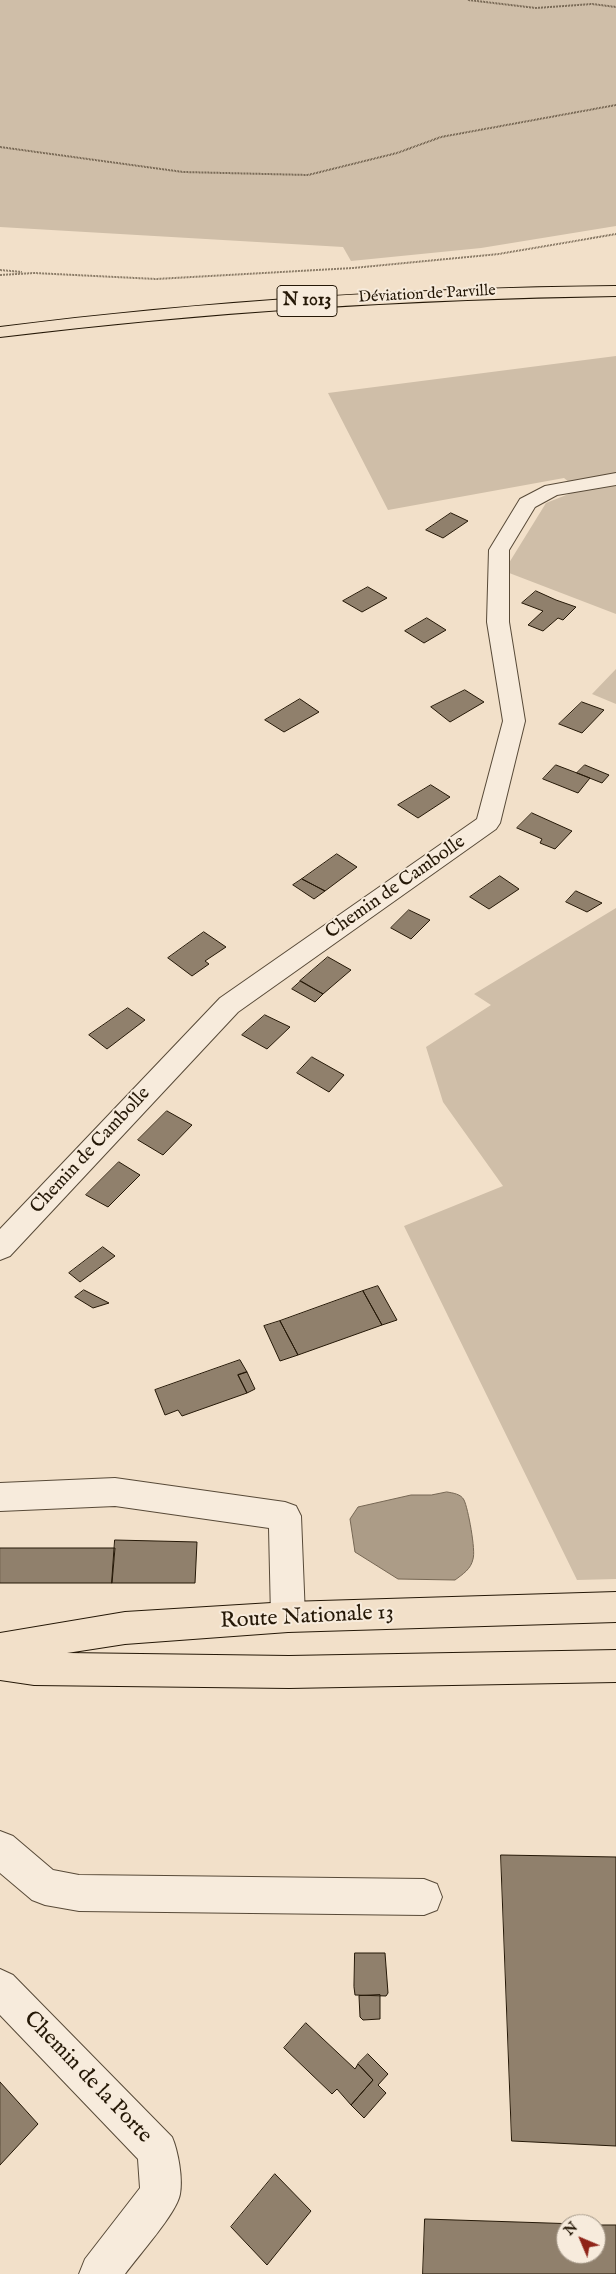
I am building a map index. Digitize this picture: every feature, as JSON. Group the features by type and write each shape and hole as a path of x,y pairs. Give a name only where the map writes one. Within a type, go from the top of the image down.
{"main road":[{"name":"Déviation de Parville","path":"0,318 89,306 310,286 507,278 616,277"},
{"name":"Déviation de Parville","path":"0,332 87,320 276,303 502,291 616,291"},
{"name":"Route Nationale 13","path":"0,1649 125,1628 288,1617 616,1607"},
{"path":"0,1664 34,1669 289,1672 616,1666"}],"street":[{"name":"Chemin de Cambolle","path":"0,1248 229,1005 488,824 514,721 498,622 499,550 527,503 552,490 616,479"},
{"path":"0,1497 115,1492 284,1516 288,1617"},
{"path":"0,1849 45,1887 79,1893 424,1897"},
{"name":"Chemin de la Porte","path":"0,1988 158,2151 160,2194 100,2274"}],"path":[{"path":"468,0 536,8 592,4 616,7"},
{"path":"0,147 183,172 308,175 397,153 441,137 616,105"},
{"path":"0,270 156,280 353,268 499,254 616,234"},
{"path":"0,275 34,273"}],"shaded area":[{"path":"0,0 616,0 616,226 481,248 351,261 343,247 0,227"},
{"path":"616,356 616,614 504,571 546,503 579,490 564,478 388,510 328,393"},
{"path":"616,669 616,704 592,694"},
{"path":"616,908 616,1579 577,1580 404,1226 503,1186 443,1102 426,1047 491,1005 474,994"},
{"path":"447,1492 459,1495 464,1500 474,1554 470,1566 455,1580 398,1579 355,1552 350,1519 358,1507 411,1495 431,1495"}],"building":[{"path":"451,513 468,521 443,538 426,530"},
{"path":"368,587 387,598 362,612 343,601"},
{"path":"536,591 576,607 563,620 558,618 543,631 528,625 543,611 522,603"},
{"path":"427,618 446,630 424,643 405,631"},
{"path":"465,690 484,702 450,722 431,707"},
{"path":"300,699 319,712 284,732 265,720"},
{"path":"582,702 604,710 582,733 559,724"},
{"path":"556,765 590,778 578,793 543,779"},
{"path":"585,765 609,775 602,783 577,773"},
{"path":"431,785 450,797 418,818 398,805"},
{"path":"532,813 572,831 555,849 540,843 542,839 517,828"},
{"path":"337,854 357,867 325,891 302,879"},
{"path":"500,876 519,889 489,909 470,897"},
{"path":"302,879 325,891 314,899 293,885"},
{"path":"576,891 602,903 587,912 566,902"},
{"path":"409,910 430,920 411,939 391,928"},
{"path":"204,932 226,947 205,961 209,964 192,976 168,958"},
{"path":"328,957 351,970 323,994 300,981"},
{"path":"301,981 323,994 315,1002 292,989"},
{"path":"128,1008 145,1020 107,1049 89,1035"},
{"path":"265,1015 290,1027 267,1049 242,1035"},
{"path":"312,1057 344,1075 329,1092 297,1073"},
{"path":"167,1111 192,1125 163,1155 138,1140"},
{"path":"119,1162 140,1175 108,1207 86,1195"},
{"path":"103,1247 115,1256 80,1282 69,1273"},
{"path":"378,1286 397,1320 382,1325 363,1291"},
{"path":"84,1290 109,1303 93,1308 75,1297"},
{"path":"363,1291 382,1325 298,1355 280,1321"},
{"path":"280,1321 298,1355 280,1361 264,1326"},
{"path":"240,1360 247,1372 238,1375 247,1393 182,1416 178,1410 165,1415 155,1390"},
{"path":"247,1372 255,1389 247,1393 238,1375"},
{"path":"115,1540 197,1542 195,1583 112,1583"},
{"path":"0,1548 115,1548 112,1583 0,1583"},
{"path":"501,1855 616,1857 616,2146 512,2141"},
{"path":"355,1953 385,1953 388,1993 386,1996 355,1995"},
{"path":"380,1995 380,2019 363,2020 360,2017 359,1996"},
{"path":"306,2023 355,2069 358,2064 373,2080 351,2105 337,2089 332,2094 284,2048"},
{"path":"368,2054 388,2074 378,2085 386,2093 364,2118 351,2105 373,2080 358,2064"},
{"path":"0,2082 38,2124 0,2165"},
{"path":"275,2174 311,2211 267,2265 231,2227"},
{"path":"425,2219 556,2223 556,2264 606,2264 606,2225 616,2225 616,2274 423,2274"}]}
